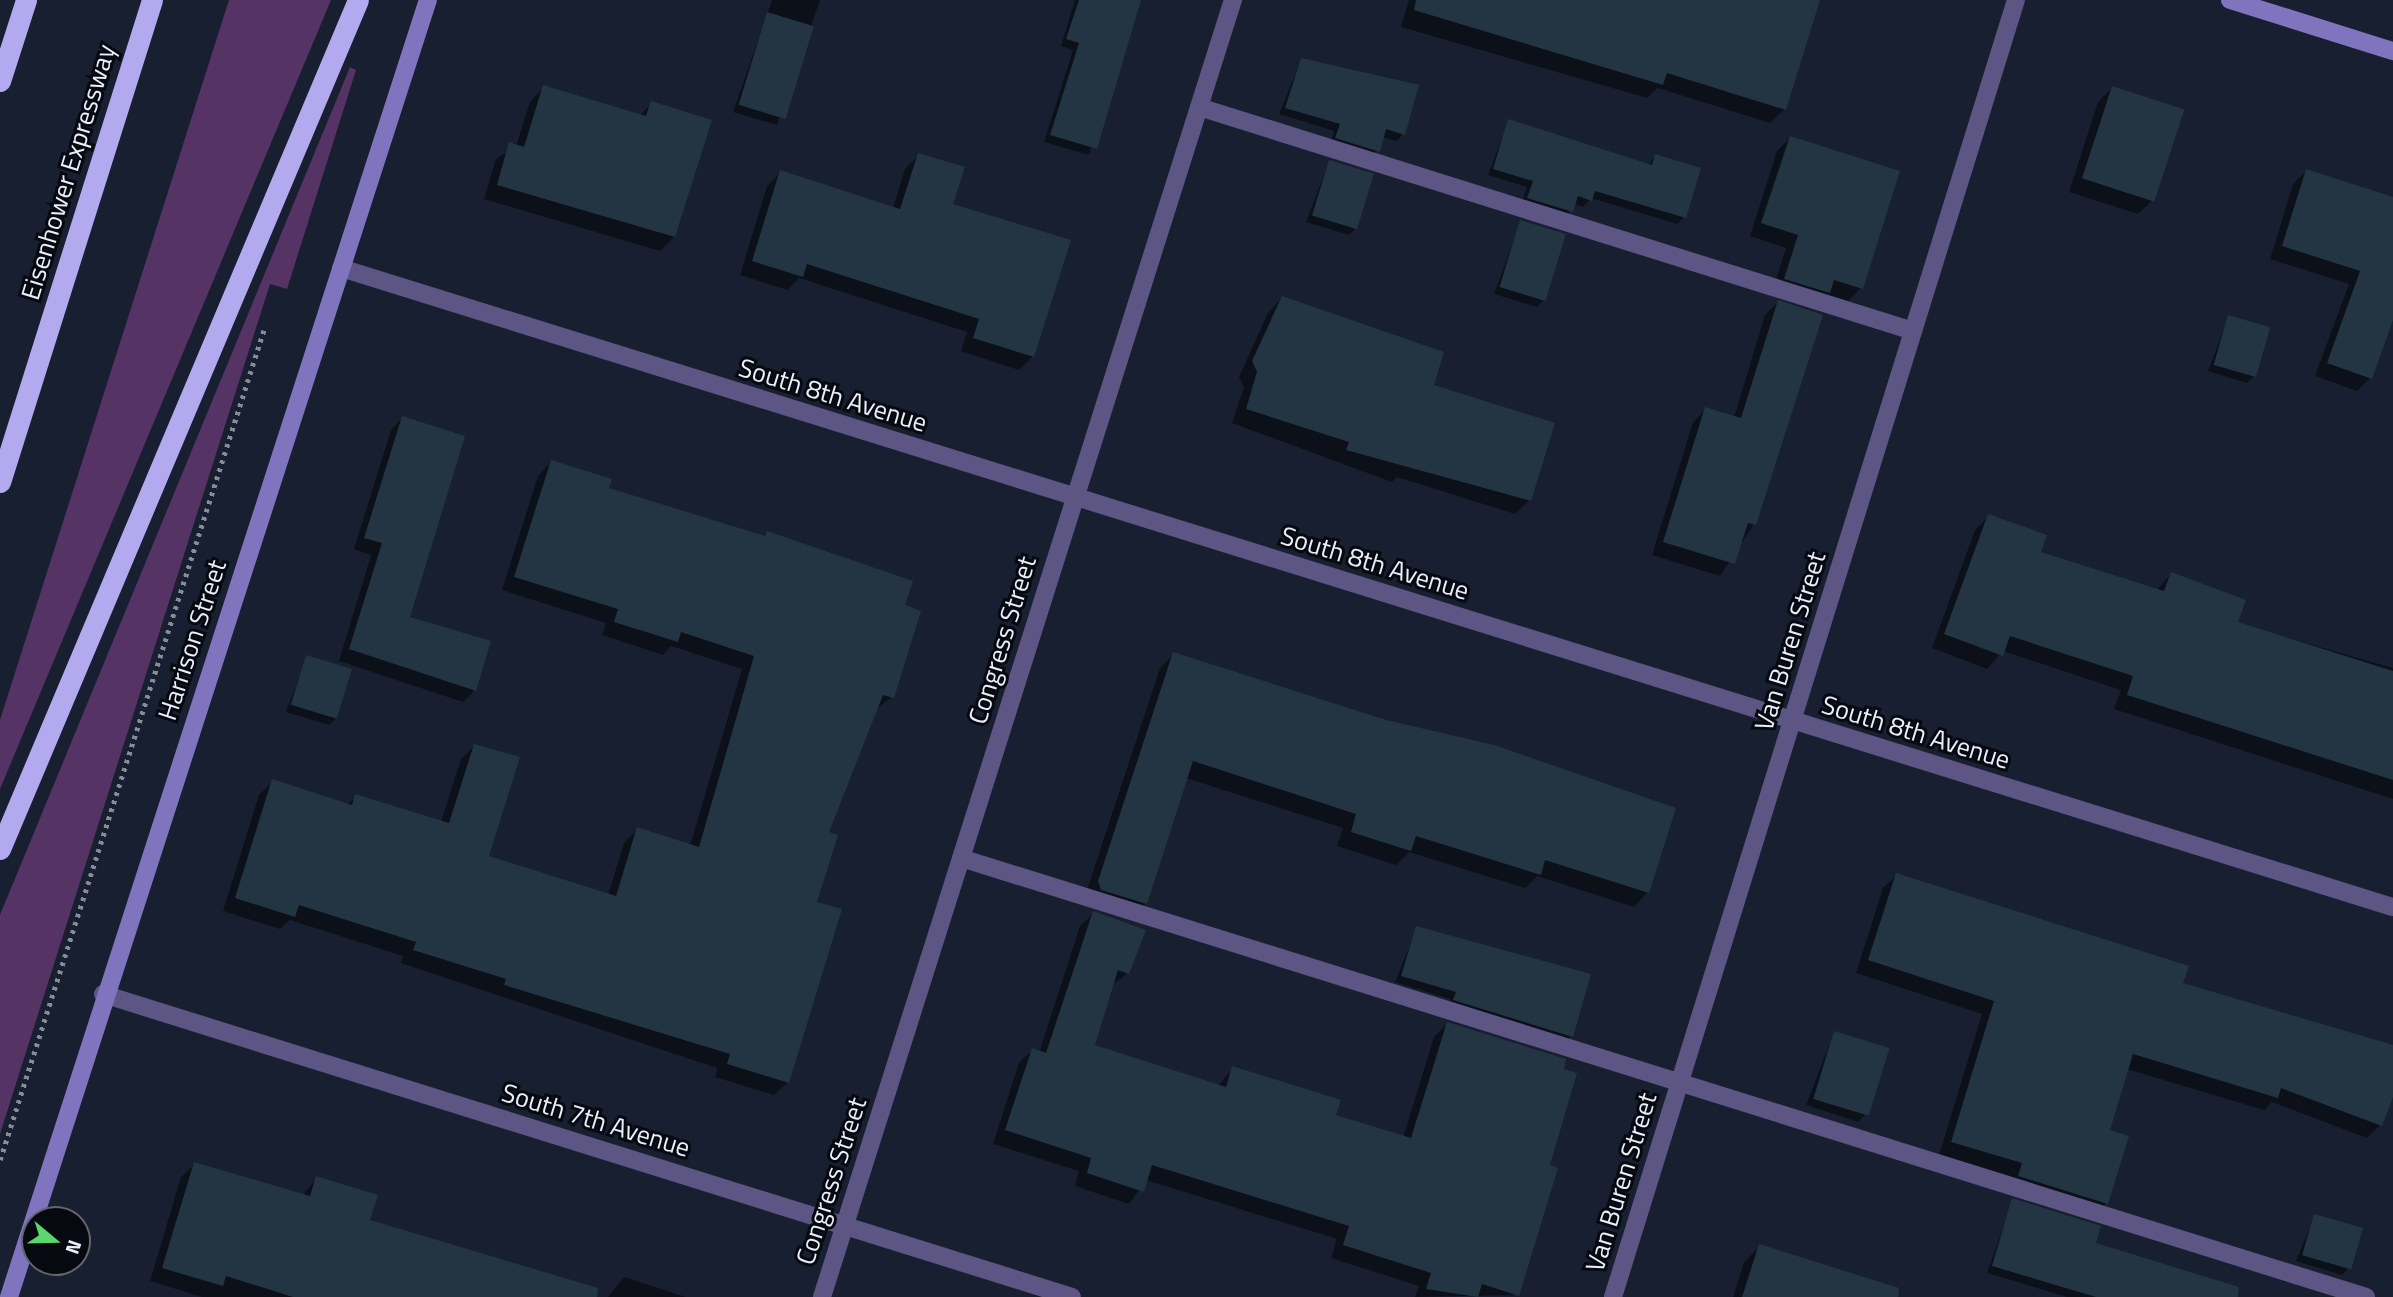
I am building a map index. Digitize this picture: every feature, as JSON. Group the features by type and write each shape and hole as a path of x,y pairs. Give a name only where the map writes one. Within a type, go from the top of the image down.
{"highway":[{"path":"0,81 26,0"},
{"name":"Eisenhower Expressway","path":"0,482 152,0"},
{"path":"0,849 358,0"}],"street":[{"name":"Harrison Street","path":"9,1297 103,994 428,0"},
{"name":"Congress Street","path":"822,1297 1233,0"},
{"name":"Van Buren Street","path":"1613,1297 2016,0"},
{"path":"2230,0 2393,51"},
{"path":"1199,107 1913,331"},
{"name":"South 8th Avenue","path":"341,268 2393,907"},
{"path":"961,858 2366,1297"},
{"name":"South 7th Avenue","path":"103,994 1072,1297"}],"path":[{"path":"0,1160 268,314"}],"shaded area":[{"path":"229,0 331,0 0,789 0,720"},
{"path":"350,67 356,70 287,289 270,284 0,1134 0,915"}],"building":[{"path":"1079,0 1141,0 1097,149 1050,135 1079,43 1066,39"},
{"path":"1416,0 1820,0 1786,110 1667,73 1663,85 1414,10"},
{"path":"767,12 814,26 785,119 739,105"},
{"path":"1301,58 1419,85 1405,135 1386,129 1380,152 1335,138 1340,124 1285,108"},
{"path":"543,85 646,116 651,101 712,120 675,237 497,185 509,142 524,147"},
{"path":"2112,86 2184,109 2154,202 2082,178"},
{"path":"1508,119 1652,165 1655,154 1701,168 1686,218 1595,191 1592,201 1578,196 1573,212 1527,198 1533,181 1493,169"},
{"path":"1790,136 1900,171 1863,289 1834,280 1830,293 1784,279 1798,235 1761,223"},
{"path":"918,153 965,167 953,204 1071,240 1034,357 973,338 979,319 807,264 803,277 752,261 780,170 900,209"},
{"path":"1329,160 1374,174 1357,229 1312,215"},
{"path":"2306,169 2393,197 2393,320 2372,379 2327,363 2360,271 2282,246"},
{"path":"1520,220 1566,234 1545,301 1500,287"},
{"path":"1282,296 1444,352 1434,385 1555,423 1531,501 1346,450 1349,442 1246,409 1257,372 1252,361"},
{"path":"1778,300 1823,315 1756,525 1748,523 1735,564 1663,542 1705,407 1741,418"},
{"path":"2228,315 2270,327 2256,377 2214,365"},
{"path":"402,416 465,436 410,617 491,641 476,691 349,649 382,543 364,538"},
{"path":"551,460 612,479 609,488 765,536 767,531 913,581 905,605 921,611 894,698 883,695 829,832 838,835 817,902 842,909 789,1083 727,1064 730,1054 504,985 506,979 413,950 416,942 299,905 295,917 235,898 272,779 352,805 355,794 449,823 474,744 520,757 489,856 616,896 637,827 699,847 754,656 681,632 678,642 614,622 618,609 514,577"},
{"path":"1988,514 2047,535 2041,552 2164,591 2171,572 2246,600 2238,622 2393,671 2393,780 2127,695 2133,676 2010,636 2003,656 1944,634"},
{"path":"1173,652 1386,720 1494,745 1676,808 1649,893 1545,860 1541,875 1416,836 1411,851 1351,832 1356,814 1193,761 1147,904 1101,890 1098,881"},
{"path":"306,655 352,669 337,719 291,705"},
{"path":"1896,873 2189,966 2183,983 2393,1045 2393,1097 2382,1126 2281,1088 2278,1098 2133,1054 2110,1130 2129,1136 2108,1204 2018,1176 2022,1163 1951,1142 1994,1001 1868,960"},
{"path":"1093,911 1146,930 1129,974 1118,970 1095,1045 1226,1087 1232,1066 1341,1100 1336,1115 1411,1138 1447,1022 1566,1059 1564,1069 1577,1073 1550,1165 1558,1168 1519,1296 1482,1284 1478,1297 1426,1289 1431,1273 1343,1245 1349,1226 1152,1165 1144,1192 1087,1173 1091,1158 1005,1130 1032,1048 1046,1053"},
{"path":"1416,926 1591,974 1573,1037 1453,1000 1456,992 1401,976"},
{"path":"1834,1031 1889,1048 1869,1116 1813,1099"},
{"path":"194,1162 310,1196 316,1176 378,1195 370,1220 598,1288 597,1297 293,1297 226,1276 223,1286 162,1268"},
{"path":"2012,1198 2101,1226 2096,1243 2239,1287 2238,1297 2096,1297 1992,1266"},
{"path":"2314,1214 2363,1228 2351,1269 2302,1255"},
{"path":"1759,1244 1899,1288 1898,1297 1742,1297"}]}
